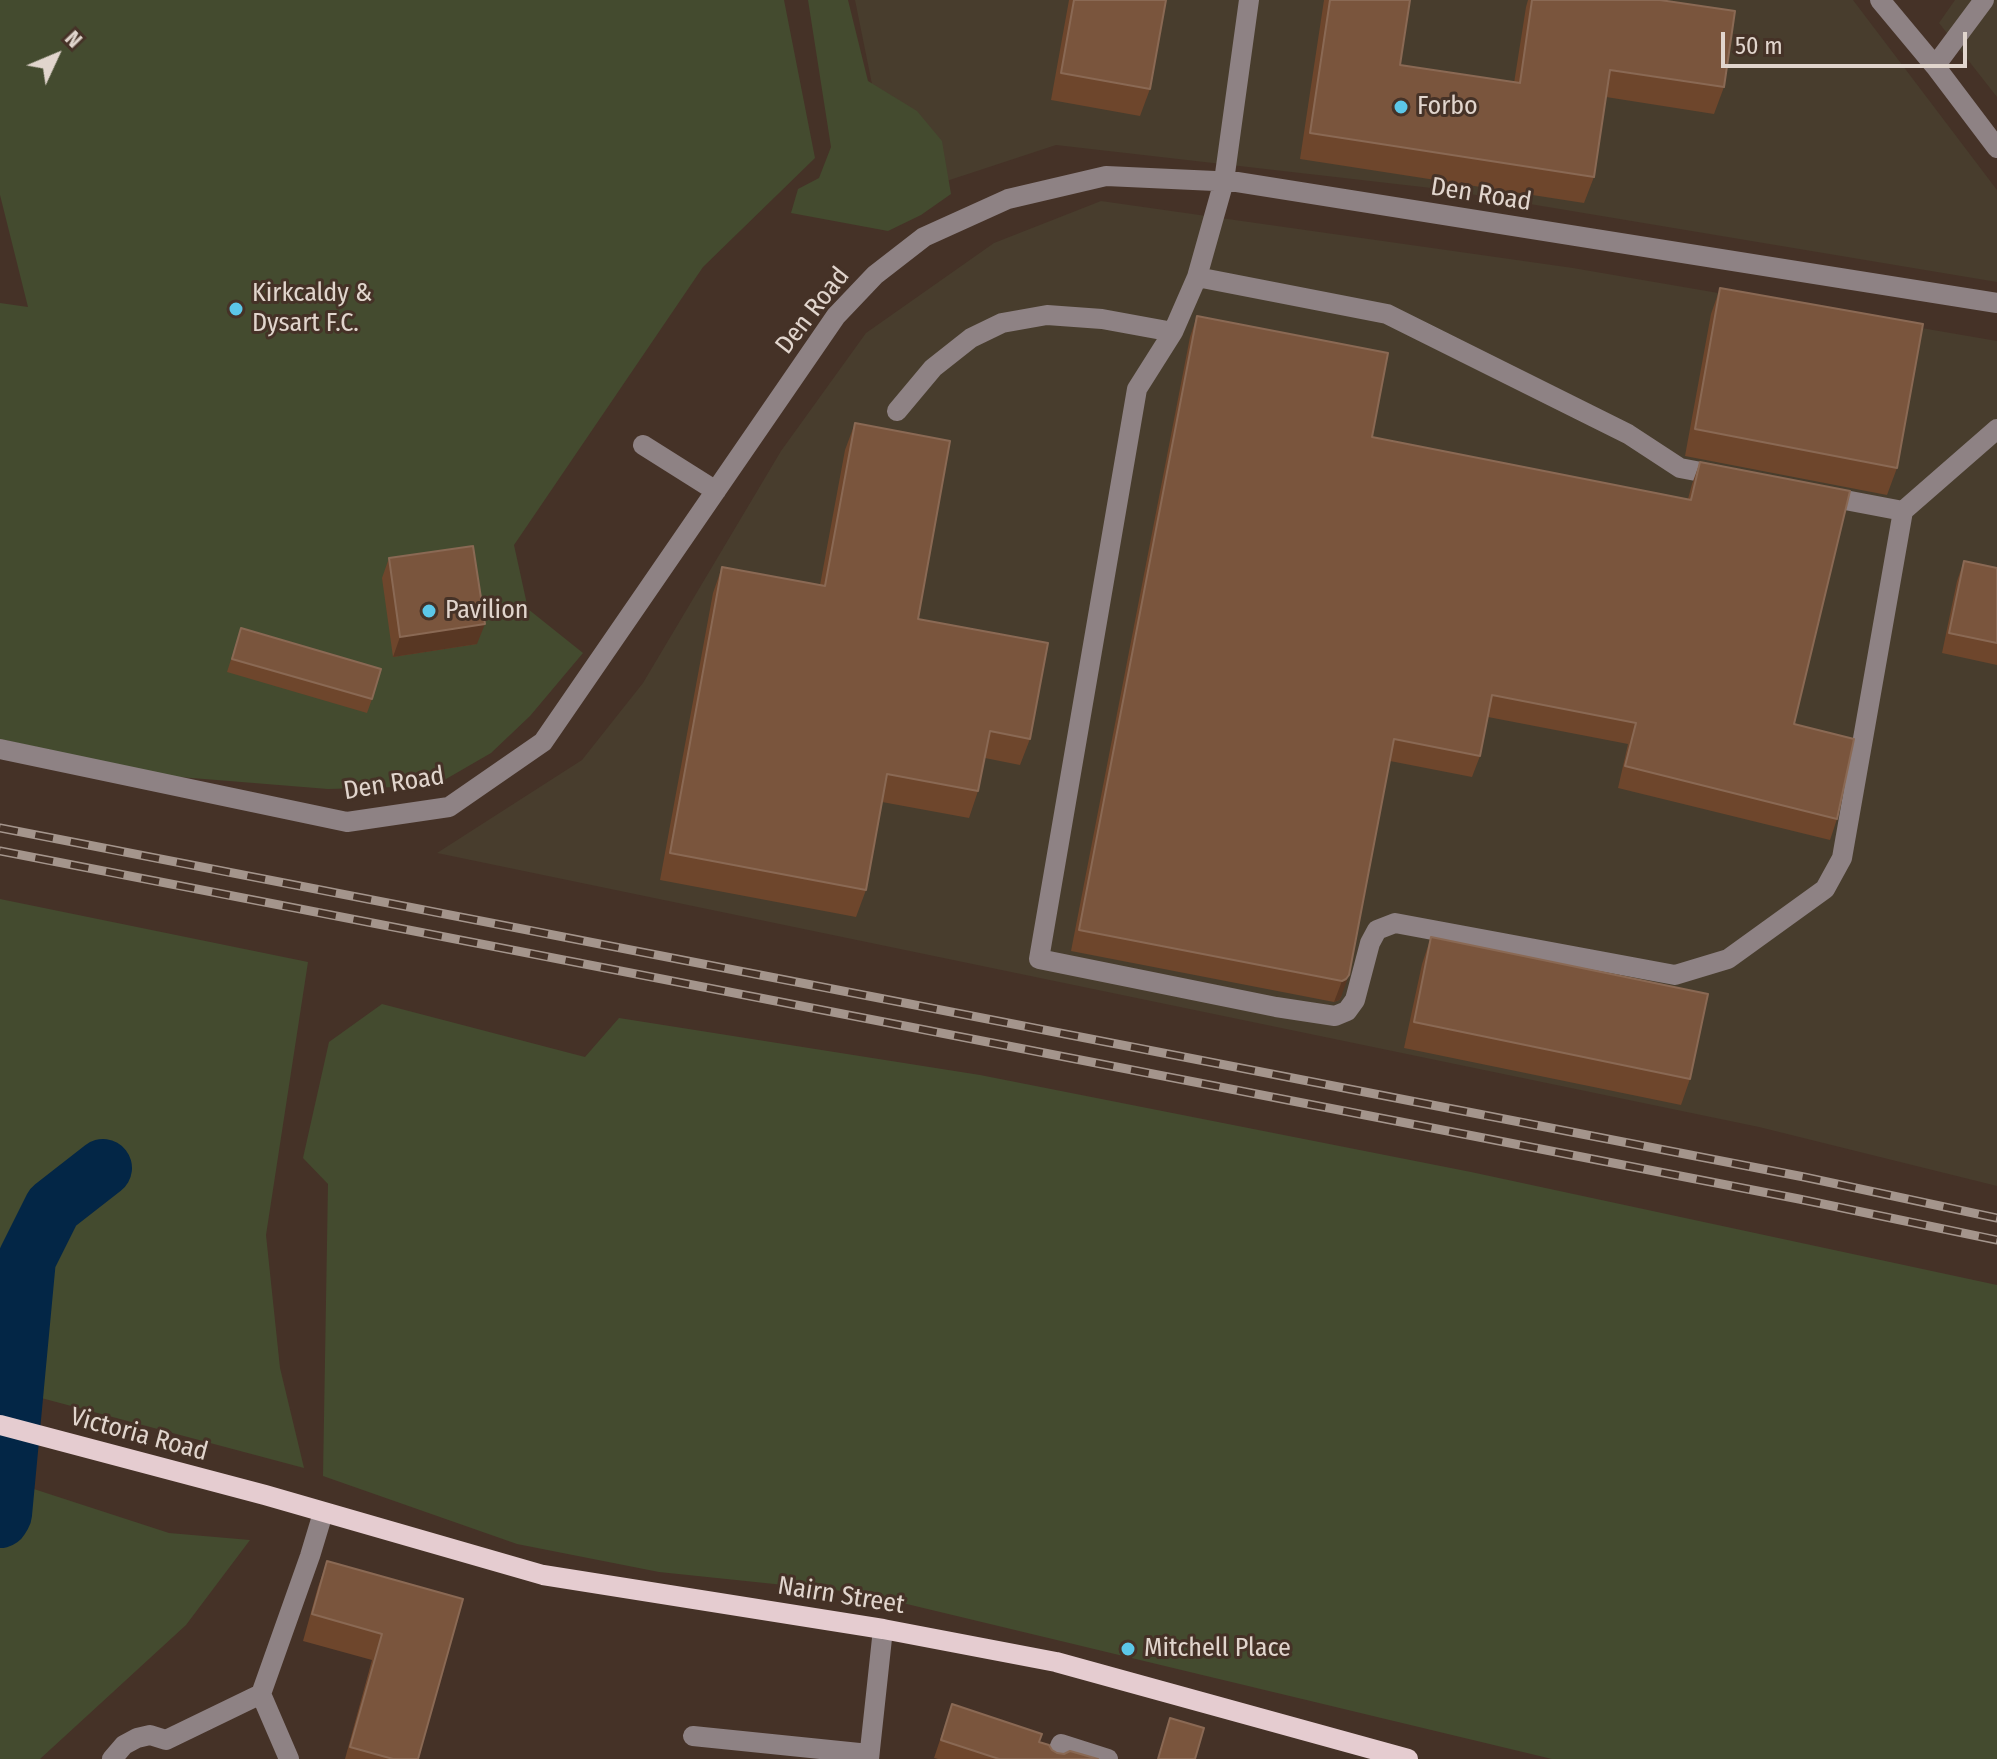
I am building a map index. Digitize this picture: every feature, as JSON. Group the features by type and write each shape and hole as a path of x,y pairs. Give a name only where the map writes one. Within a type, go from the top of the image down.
{"main road":[{"name":"Victoria Road","path":"0,1425 265,1495"},
{"name":"Nairn Street","path":"265,1495 543,1575 883,1629 1056,1662 1408,1759"}],"street":[{"path":"1249,0 1224,181 1197,277 1173,332 1137,389 1039,959 1335,1016 1347,1011 1355,1000 1370,943 1377,930 1395,923 1675,975 1728,959 1825,889 1842,858 1903,511 1997,429"},
{"path":"1880,0 1997,148"},
{"path":"1935,66 1984,0"},
{"name":"Den Road","path":"0,749 347,822 449,807 543,742 836,316 875,275 924,237 1008,199 1106,176 1224,181 1997,303"},
{"path":"1197,277 1387,314 1628,434 1680,468 1739,480"},
{"path":"897,411 933,368 971,338 1002,323 1047,315 1102,319 1173,332"},
{"path":"643,445 716,491"},
{"path":"1799,491 1903,511"},
{"path":"289,1759 261,1694 323,1513"},
{"path":"693,1736 869,1757 883,1629"},
{"path":"112,1759 124,1745 137,1738 150,1735 166,1740 261,1694"},
{"path":"1055,1759 1061,1744 1108,1759"}],"shaded area":[{"path":"855,0 1853,0 1997,190 1997,282 1440,189 1056,145 895,198"},
{"path":"1955,0 1997,0 1997,97 1939,23"},
{"path":"1101,201 1573,268 1997,341 1997,1186 1759,1127 437,853 582,760 643,683 781,451 866,333 994,243"}],"green space":[{"path":"0,0 784,0 815,158 703,267 514,545 528,609 583,653 530,716 491,753 434,786 328,789 167,776 0,739 0,303 28,307 0,195"},
{"path":"808,0 848,0 868,81 917,111 942,141 951,194 921,215 888,231 791,213 798,189 819,178 831,147"},
{"path":"0,899 308,962 266,1235 280,1368 304,1468 0,1387"},
{"path":"382,1004 585,1057 619,1018 980,1075 1471,1172 1997,1285 1997,1759 1552,1759 861,1593 659,1572 517,1544 323,1476 328,1184 303,1158 329,1042"},
{"path":"0,1478 169,1533 250,1540 186,1625 40,1759 0,1759"}],"building":[{"path":"1074,0 1166,0 1150,89 1061,73"},
{"path":"1330,0 1410,0 1400,65 1520,83 1532,0 1660,0 1735,11 1724,87 1610,70 1594,177 1310,133"},
{"path":"1720,288 1923,324 1897,468 1695,429"},
{"path":"1197,316 1388,353 1372,437 1691,500 1700,462 1850,491 1794,724 1854,739 1837,819 1625,766 1636,723 1492,695 1480,756 1394,739 1346,979 1342,981 1079,930"},
{"path":"855,423 950,441 918,619 1048,643 1030,739 990,731 978,791 887,774 866,890 670,853 722,567 825,586"},
{"name":"Pavilion","path":"473,546 485,624 400,637 389,558"},
{"path":"1964,561 1997,568 1997,643 1949,633"},
{"path":"241,628 381,669 372,699 232,659"},
{"path":"1431,937 1708,994 1690,1079 1414,1022"},
{"path":"327,1561 463,1599 418,1759 393,1759 350,1747 382,1634 312,1614"},
{"path":"952,1704 1042,1734 1039,1742 1049,1745 1057,1753 1070,1751 1098,1759 999,1759 941,1740"},
{"path":"1170,1718 1204,1728 1195,1759 1158,1759"}],"waterway":[{"path":"0,1519 3,1514 27,1259 53,1207 103,1168"}],"railway":[{"path":"0,828 1804,1177 1997,1218"},
{"path":"0,851 1997,1240"}],"place":[{"name":"Forbo","path":"1401,107"},
{"name":"Kirkcaldy & Dysart F.C.","path":"236,309"},
{"name":"Pavilion","path":"429,611"},
{"name":"Mitchell Place","path":"1128,1649"}]}
